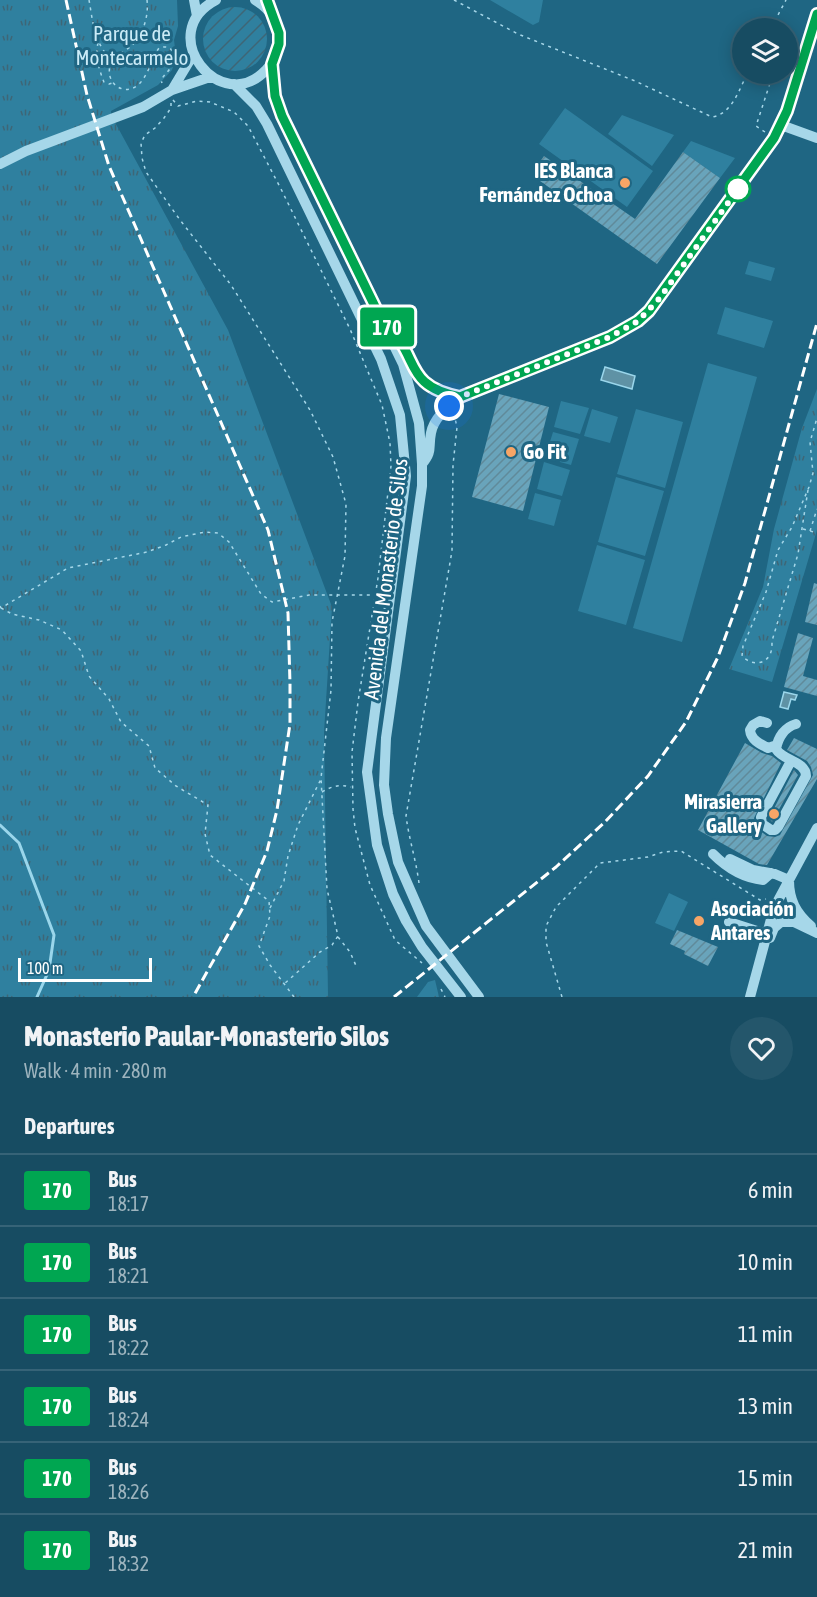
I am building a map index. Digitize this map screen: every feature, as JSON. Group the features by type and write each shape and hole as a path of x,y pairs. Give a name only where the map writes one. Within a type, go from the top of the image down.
{"street":[{"path":"194,0 198,16"},
{"path":"216,0 208,4 198,16 191,35 193,55 200,67 210,77 234,84 249,82 262,75 272,64"},
{"path":"255,0 271,13"},
{"path":"267,0 271,13"},
{"name":"Avenida del Monasterio de Silos","path":"271,13 279,33 279,44 272,64 275,96 282,116 403,364 419,423 423,464 419,507 386,738 384,784 398,862 415,904 440,947 479,997"},
{"path":"423,464 430,454 430,435 434,425 444,410 460,397 610,337 638,321 649,311 781,125 817,14"},
{"path":"171,93 193,55"},
{"path":"0,164 26,151 143,107 210,77"},
{"name":"Avenida del Monasterio de Silos","path":"234,84 256,106 267,124 381,359 400,415 406,476 367,772 377,845 393,894 422,947 461,997"},
{"path":"781,125 817,138"},
{"path":"384,325 397,334 419,378 440,393 460,397"},
{"path":"767,723 760,721 755,723 750,733 753,739 775,749 806,770 806,776 778,827 771,830 762,824 761,817 791,761"},
{"path":"775,749 786,728 796,724"},
{"path":"750,997 776,904 817,828"},
{"path":"713,854 732,869 753,879 763,880 771,873"},
{"path":"730,859 753,870 771,873 789,880"},
{"path":"789,880 790,897 796,911 817,933"},
{"path":"729,922 766,934"},
{"path":"754,980 772,932 778,923 794,922 817,933"}],"path":[{"path":"89,0 98,43 112,61"},
{"path":"113,83 108,73 112,61 137,39 146,18 147,0"},
{"path":"454,0 518,34 635,81 712,117 727,111 742,84"},
{"path":"776,18 786,0"},
{"path":"98,43 96,48 100,73 104,82 127,89 137,85 144,78 159,48 168,47 174,54 173,62 161,80 178,106 204,100 234,112 248,126 303,231 375,384 387,422 392,455 375,595 355,724 351,766 355,828 370,885 395,940 422,964"},
{"path":"766,132 756,126 770,84"},
{"path":"171,93 171,108 156,128 145,135 141,143 146,172 231,285 310,410 333,457 346,504 345,556 333,622 331,690 321,778 327,889 338,936 350,952 357,968"},
{"path":"419,884 417,862 410,844 406,816 452,551 453,465 457,427 453,409"},
{"path":"808,490 798,554 772,641 771,654 760,662 749,661 742,656 743,646 766,592 778,550 792,527 813,473 810,442 817,418"},
{"path":"810,531 817,508"},
{"path":"803,528 817,533"},
{"path":"294,997 259,946 270,916 269,901 210,855 205,834 208,804 176,786 155,768 149,746 121,722 110,699 89,675 81,651 62,630 39,620 12,614 1,607 68,568 147,552 181,537 205,532 218,533 229,542 261,594 272,602 309,595 375,595"},
{"path":"269,909 284,881 288,856 298,825 321,778"},
{"path":"322,792 330,787 343,784 352,787"},
{"path":"562,997 546,942 546,926 556,907 600,863 681,851 760,900 765,899"},
{"path":"284,984 320,952 333,945 338,936"},
{"path":"442,989 445,997"}],"green space":[{"name":"Parque de Montecarmelo","path":"0,0 177,0 178,26 174,40 176,57 172,70 158,85 111,111 111,115 228,330 332,607 324,732 328,997 0,997"},
{"path":"490,0 543,0 539,22 533,25"},
{"path":"229,7 241,7 258,16 265,27 267,39 265,51 258,62 241,71 229,71 217,66 208,57 203,45 203,33 208,21 217,12"},
{"path":"565,108 653,171 627,207 539,144"},
{"path":"622,115 674,135 652,166 608,134"},
{"path":"691,141 735,158 720,178 683,152"},
{"path":"749,261 775,268 771,281 745,274"},
{"path":"725,307 773,321 764,348 717,334"},
{"path":"708,363 757,377 682,642 633,628"},
{"path":"817,389 817,530 772,682 729,669 763,587 774,529 802,428"},
{"path":"561,401 589,408 580,434 554,427"},
{"path":"592,409 618,417 610,443 584,436"},
{"path":"636,409 683,422 665,488 617,474"},
{"path":"553,432 579,439 571,465 545,458"},
{"path":"544,462 570,470 562,496 537,489"},
{"path":"616,477 664,491 645,556 598,542"},
{"path":"535,493 561,500 554,526 528,519"},
{"path":"597,545 645,560 626,625 578,611"},
{"path":"669,893 688,902 674,931 655,923"},
{"path":"435,980 439,997 417,997 428,982"}],"shaded area":[{"path":"605,367 635,376 632,389 601,380"},
{"path":"784,692 797,695 795,700 791,699 788,709 780,707"}],"building":[{"path":"683,152 720,178 657,264 540,181 548,169 539,163 544,156 635,219"},
{"name":"Go Fit","path":"499,394 549,407 523,511 472,497"},
{"path":"814,583 817,584 817,625 805,622"},
{"path":"798,633 813,638 803,676 817,680 817,696 784,687"},
{"path":"794,738 817,749 817,779 767,865 759,864 698,830 745,743 781,763 754,818 756,828 767,836 780,835 813,775 807,761 787,750"},
{"path":"794,770 798,775 772,822 769,818"},
{"path":"677,930 718,947 708,966 670,944"}],"waterway":[{"path":"0,825 19,843 54,935 49,970 37,997"}],"railway":[{"path":"66,0 87,95 109,166 268,530 288,613 290,724 277,810 267,851 245,904 193,997"},
{"path":"394,997 556,867 605,822 648,776 686,722 718,657 745,583 817,323"}],"bus line":[{"name":"170","path":"267,0 279,33 277,54 272,64 275,96 282,116 340,237 384,325 397,334 419,378 440,393 460,397 610,337 638,321 649,311 774,138 792,98 817,14"}],"place":[{"name":"IES Blanca Fernández Ochoa","path":"625,183"},
{"name":"Go Fit","path":"511,452"},
{"name":"Mirasierra Gallery","path":"774,814"},
{"name":"Asociación Antares","path":"699,921"}],"route":[{"path":"449,406 460,397 610,337 638,321 659,299 738,189"}]}
